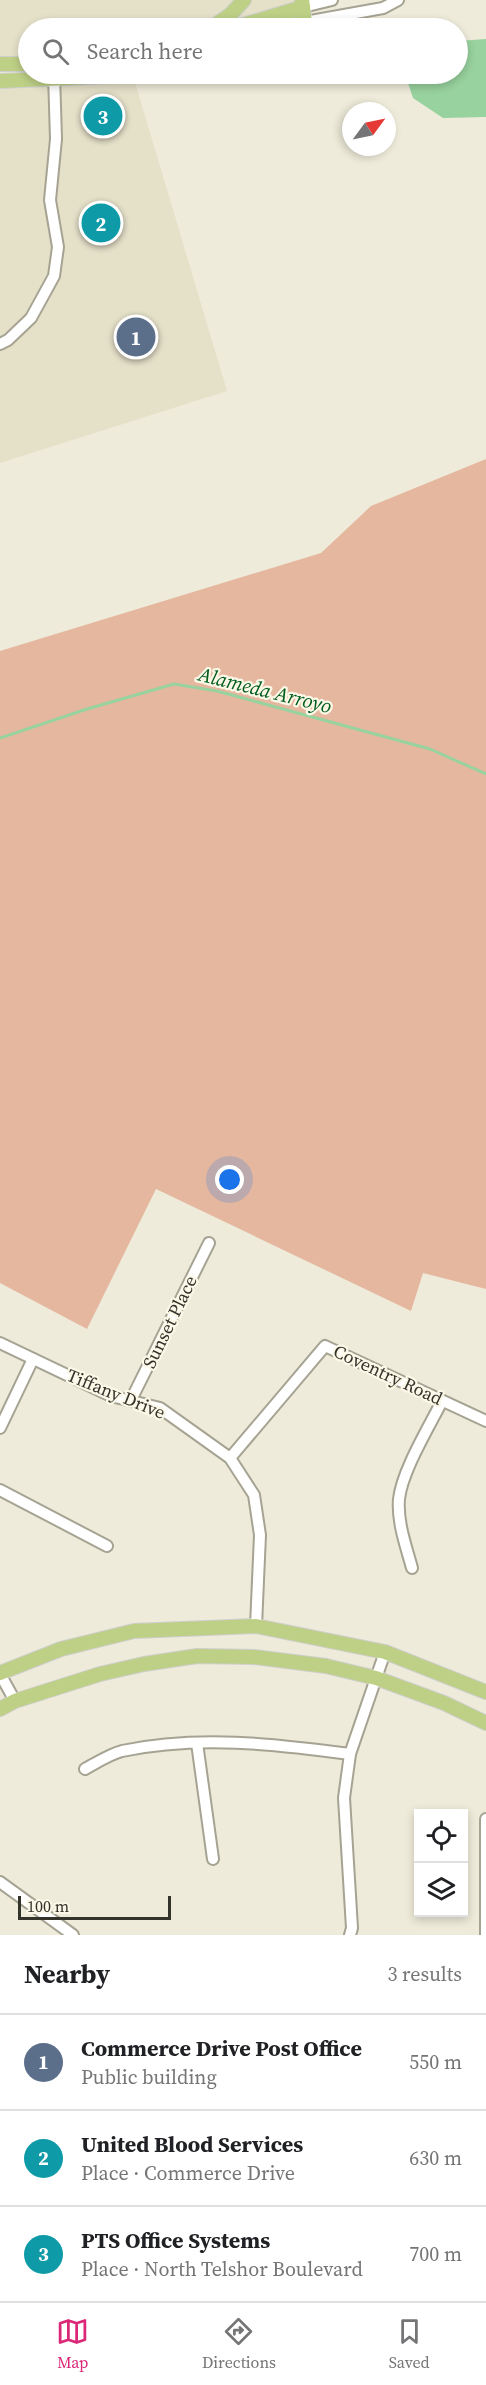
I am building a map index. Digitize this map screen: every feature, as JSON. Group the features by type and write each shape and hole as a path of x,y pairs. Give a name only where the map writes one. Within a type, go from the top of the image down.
{"main road":[{"path":"225,18 244,0"},
{"path":"259,18 295,4"},
{"path":"0,64 18,64"},
{"path":"0,81 18,79"},
{"path":"0,1673 62,1649 134,1632 256,1626 385,1652 486,1692"},
{"path":"0,1709 15,1701 100,1674 144,1664 197,1656 264,1658 326,1666 376,1678 444,1703 486,1723"}],"street":[{"path":"295,4 332,0"},
{"path":"327,18 383,8 398,0"},
{"path":"0,344 8,340 31,318 54,276 58,247 50,200 56,139 54,84"},
{"name":"Sunset Place","path":"131,1400 209,1244"},
{"name":"Tiffany Drive","path":"0,1343 111,1396 160,1408 230,1458 254,1495 260,1535 256,1626"},
{"name":"Coventry Road","path":"230,1458 325,1346 486,1421"},
{"path":"0,1428 33,1359"},
{"path":"412,1568 400,1524 399,1498 409,1469 442,1401"},
{"path":"0,1490 107,1546"},
{"path":"350,1935 352,1928 344,1798 350,1754 385,1652"},
{"path":"0,1673 15,1701"},
{"path":"85,1769 120,1751 197,1743 271,1744 350,1754"},
{"path":"197,1743 213,1859"},
{"path":"486,1819 486,1935"},
{"path":"0,1882 73,1935"}],"shaded area":[{"path":"0,0 311,0 256,18 18,18 18,56 0,57"},
{"path":"486,39 486,117 443,118 413,98 408,84 468,84 468,40"},
{"path":"135,84 227,391 0,463 0,85"},
{"path":"486,459 486,1289 423,1273 411,1311 156,1189 87,1329 0,1283 0,651 321,553 371,506"}],"waterway":[{"name":"Alameda Arroyo","path":"0,738 87,709 174,684 217,691 430,749 486,774"}],"place":[{"name":"PTS Office Systems","path":"103,116"},
{"name":"United Blood Services","path":"101,223"},
{"name":"Commerce Drive Post Office","path":"136,337"}]}
